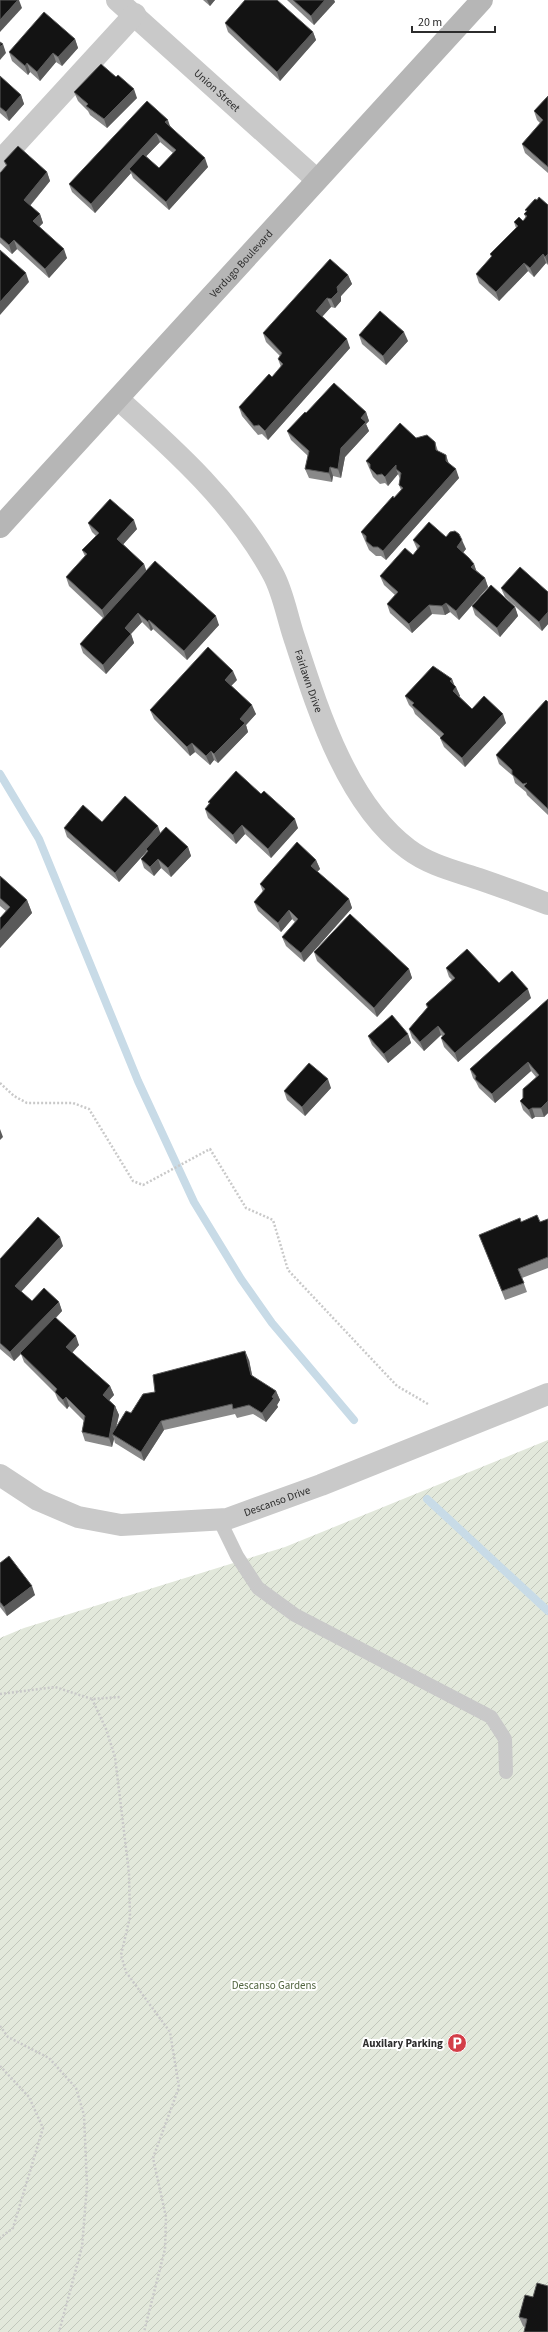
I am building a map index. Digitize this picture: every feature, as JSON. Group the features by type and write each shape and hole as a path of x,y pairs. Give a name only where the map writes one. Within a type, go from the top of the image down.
{"main road":[{"name":"Verdugo Boulevard","path":"0,527 482,0"}],"street":[{"name":"Union Street","path":"117,0 135,14 317,180"},
{"path":"0,161 135,14"},
{"name":"Fairlawn Drive","path":"118,399 167,444 222,500 273,574 320,715 356,790 385,827 408,849 437,866 519,892 548,904"},
{"name":"Descanso Drive","path":"0,1475 38,1500 78,1517 121,1525 227,1519 321,1485 548,1394"}],"lane":[{"path":"219,1519 237,1556 258,1588 295,1615 491,1717 505,1739 506,1772"}],"path":[{"path":"0,1083 14,1096 27,1103 73,1103 89,1109 133,1181 143,1185 194,1159 210,1149 246,1208 273,1220 288,1270 397,1386 428,1404"},
{"path":"0,1694 55,1687 92,1699 120,1697"},
{"path":"92,1699 106,1729 115,1757 129,1873 130,1917 121,1955 126,1972 170,2032 179,2088 153,2158 166,2217 165,2249 144,2332"},
{"path":"0,2026 8,2038 49,2058 76,2088 84,2115 87,2186 82,2247 59,2332"},
{"path":"0,2066 29,2097 43,2128 13,2228 0,2238"}],"green space":[{"name":"Descanso Gardens","path":"548,1440 548,2332 0,2332 0,1638 24,1628 285,1547"}],"building":[{"path":"0,0 18,0 0,20"},
{"path":"245,0 277,0 313,32 277,72 225,23"},
{"path":"293,0 325,0 311,16"},
{"path":"44,12 75,39 58,57 53,53 37,72 27,63 25,66 9,52"},
{"path":"101,64 116,77 118,75 134,89 104,119 86,106 88,104 74,92"},
{"path":"0,76 21,95 6,112 0,107"},
{"path":"548,96 548,167 522,144 543,120 534,111"},
{"path":"147,101 168,120 165,122 205,158 166,202 129,169 143,154 159,168 176,150 156,133 91,204 69,184"},
{"path":"18,146 47,172 24,200 40,214 33,221 64,249 45,269 14,240 9,245 0,237 0,173 7,165 4,161"},
{"path":"539,197 548,205 548,254 545,257 543,254 530,268 524,263 496,292 476,274 492,256 490,254 518,226 514,222 519,217 523,221 527,216 524,214 527,211 525,210 535,199 537,200"},
{"path":"0,250 26,273 0,302"},
{"path":"330,259 348,275 337,287 338,292 331,299 327,298 316,311 347,339 265,431 259,425 254,426 239,407 269,374 272,377 283,364 278,359 282,353 263,333"},
{"path":"380,311 404,332 383,356 359,335"},
{"path":"334,383 366,412 361,418 366,422 341,448 338,469 330,467 329,473 305,469 309,451 287,431"},
{"path":"400,423 416,438 427,435 435,442 436,450 446,455 446,461 456,469 383,551 378,547 373,547 366,541 366,536 361,532 393,496 394,498 403,488 399,485 401,473 396,469 396,465 385,477 382,474 377,475 370,468 370,464 366,461"},
{"path":"110,499 134,520 117,539 144,564 102,610 66,577 87,554 82,550 99,533 88,523"},
{"path":"429,522 446,537 450,532 455,531 459,534 462,540 457,547 474,564 471,567 485,578 456,611 446,603 442,606 429,605 409,624 387,604 398,592 380,576 405,548 413,555 420,546 413,540"},
{"path":"155,561 216,616 184,651 149,620 148,622 138,613 125,628 131,634 103,665 80,644"},
{"path":"520,567 548,592 548,612 539,622 501,588"},
{"path":"491,585 515,607 497,628 472,606"},
{"path":"208,647 233,671 225,680 252,705 240,719 245,723 214,754 211,751 206,756 192,743 187,747 150,710"},
{"path":"433,666 452,679 450,681 456,687 453,691 472,709 484,696 503,714 462,758 440,738 444,734 412,705 414,703 405,696"},
{"path":"546,700 548,702 548,809 524,786 527,783 523,784 512,774 512,770 496,755"},
{"path":"236,771 261,794 264,791 295,819 268,849 242,825 233,835 205,809 210,803 208,802"},
{"path":"125,796 158,826 115,873 64,828 83,805 102,822"},
{"path":"166,827 188,847 168,868 158,859 150,867 141,859 148,851 146,849"},
{"path":"297,842 316,860 311,866 349,899 301,953 282,937 298,919 289,910 278,923 254,902 265,889 260,884"},
{"path":"0,876 27,900 0,931 0,918 10,907 0,898"},
{"path":"350,914 409,969 374,1008 314,952"},
{"path":"467,949 499,983 512,971 528,989 455,1053 441,1038 445,1034 438,1026 420,1042 409,1029 428,1007 426,1004 455,978 446,968"},
{"path":"548,999 548,1101 541,1108 532,1108 529,1110 520,1101 523,1098 523,1089 539,1075 528,1062 492,1094 475,1079 476,1076 470,1069"},
{"path":"392,1015 408,1034 384,1054 368,1036"},
{"path":"309,1063 328,1079 302,1107 284,1091"},
{"path":"537,1215 540,1222 548,1219 548,1257 518,1269 524,1283 502,1291 479,1235 520,1218 521,1222"},
{"path":"38,1217 60,1237 15,1286 32,1301 44,1288 59,1302 10,1352 0,1343 0,1259"},
{"path":"55,1317 76,1336 66,1347 110,1386 103,1395 115,1406 109,1438 82,1432 85,1416 66,1397 63,1400 55,1392 57,1389 20,1353"},
{"path":"245,1351 251,1375 276,1391 272,1397 274,1398 262,1413 249,1405 233,1409 232,1404 161,1421 141,1452 112,1434 126,1411 131,1413 143,1394 155,1392 153,1375"},
{"path":"9,1556 32,1586 4,1607 0,1602 0,1563"},
{"path":"537,2283 548,2286 548,2332 524,2332 527,2319 519,2317 525,2295 533,2297"}],"waterway":[{"path":"0,774 39,839 138,1081 194,1202 241,1279 272,1323 354,1420"},
{"path":"427,1499 548,1611"}],"place":[{"name":"Auxilary Parking","path":"457,2043"}]}
